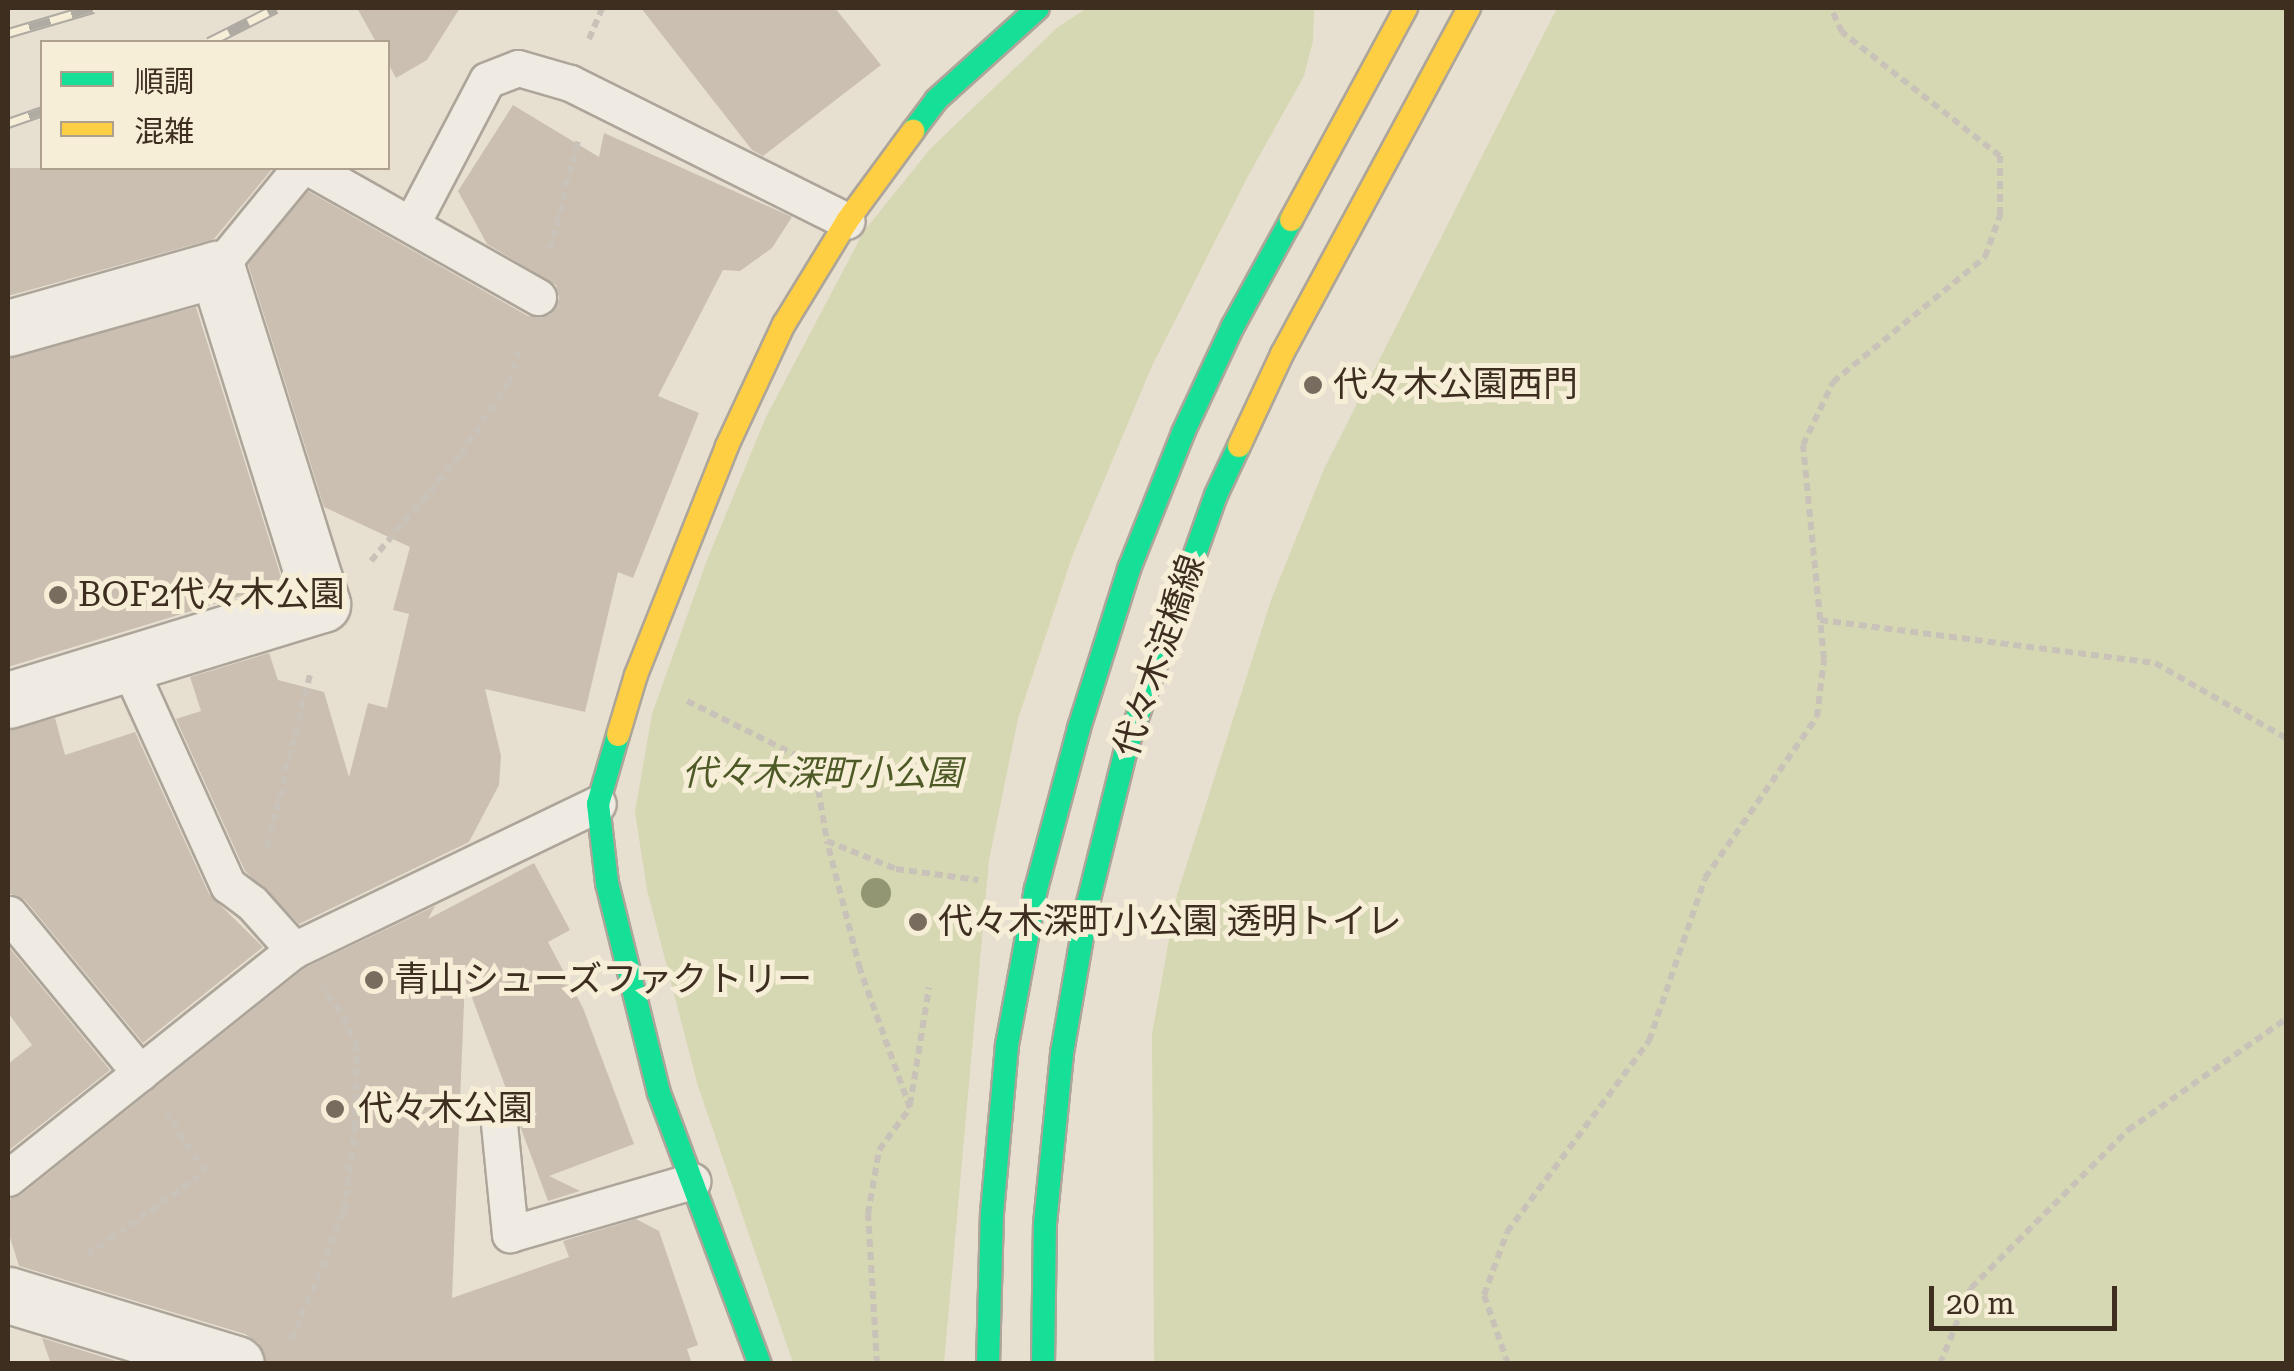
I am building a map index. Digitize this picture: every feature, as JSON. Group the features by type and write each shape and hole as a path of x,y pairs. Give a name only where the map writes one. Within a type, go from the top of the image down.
{"street":[{"path":"760,1364 659,1093 607,883 598,804 634,682 735,428 784,324 847,221 936,100 1038,8"},
{"name":"代々木淀橋線","path":"988,1364 992,1213 1007,1045 1036,889 1079,728 1130,569 1182,433 1233,326 1406,8"},
{"name":"代々木淀橋線","path":"1044,1364 1045,1224 1062,1053 1088,903 1126,749 1216,495 1282,354 1469,8"},
{"path":"8,328 218,269 322,604 8,700"},
{"path":"22,1300 236,1364"}],"lane":[{"path":"412,224 487,80 518,68 570,83 847,221"},
{"path":"218,269 298,170"},
{"path":"314,170 538,296"},
{"path":"128,665 228,885 252,903 294,950"},
{"path":"8,1178 294,950 598,804"},
{"path":"9,914 140,1072"},
{"path":"499,1124 510,1234 692,1181"}],"path":[{"path":"252,903 320,632 322,604 374,559 461,454 509,382 538,296 580,132 570,83 602,8"},
{"path":"1508,1364 1484,1295 1508,1232 1649,1041 1705,878 1817,717 1824,659 1803,445 1833,382 1985,256 2000,215 2000,156 1842,32 1831,8"},
{"path":"1820,620 2155,663 2286,738"},
{"path":"634,682 694,703 814,764 827,841 860,968 910,1108"},
{"path":"827,841 896,869 990,881"},
{"path":"288,1348 344,1211 356,1129 357,1065 357,1048 346,1022 294,950"},
{"path":"877,1364 868,1214 879,1150 910,1108 928,988"},
{"path":"1940,1364 1971,1288 2128,1130 2286,1018"},
{"path":"22,1300 205,1172 140,1072"}],"green space":[{"name":"代々木深町小公園","path":"1087,8 1314,8 1313,41 1304,76 1247,178 1152,366 1073,554 1018,719 989,860 944,1363 793,1363 698,1086 647,890 635,812 652,714 707,560 766,417 864,231 931,148 1058,27"},
{"path":"1557,8 2286,8 2286,1363 1154,1363 1152,1034 1177,895 1271,600 1324,469"}],"building":[{"path":"357,8 460,8 427,60 396,78 390,67 390,40 375,40"},
{"path":"641,8 835,8 881,65 763,156 752,150"},
{"path":"513,105 599,157 604,133 792,217 772,248 740,271 723,270 658,396 699,413 633,578 618,572 585,712 485,689 501,756 499,785 469,842 299,924 245,871 176,719 201,711 190,677 269,653 278,680 324,692 349,777 368,703 387,708 409,614 393,610 410,547 324,507 248,264 308,191 528,316 550,315 559,298 556,285 487,244 458,191"},
{"path":"8,168 271,170 214,239 8,296"},
{"path":"196,307 283,583 8,667 8,358"},
{"path":"55,718 65,755 135,732 209,894 263,947 143,1043 25,900 8,893 8,730"},
{"path":"534,863 570,930 548,942 583,1008 634,1144 549,1176 580,1191 548,1201 465,979 452,1298 569,1257 563,1241 636,1219 659,1231 698,1345 687,1349 692,1364 266,1364 259,1343 245,1334 19,1266 8,1231 8,1199 21,1195 305,968 435,906 428,919"},
{"path":"8,946 110,1070 8,1151 8,1064 32,1045 8,1013"},
{"path":"42,1338 126,1364 51,1364"}],"railway":[{"path":"8,33 93,8"},
{"path":"213,40 276,8"},
{"path":"8,123 40,112"}],"traffic: fast":[{"path":"913,131 936,100 1038,8"},
{"path":"988,1364 992,1213 1007,1045 1036,889 1079,728 1129,569 1183,433 1233,326 1291,220"},
{"path":"1043,1364 1045,1224 1062,1053 1088,903 1126,749 1216,495 1239,446"},
{"path":"618,735 598,804 607,883 659,1093 760,1364"}],"traffic: slow":[{"path":"1291,220 1406,8"},
{"path":"1239,446 1282,354 1469,8"},
{"path":"618,735 636,675 727,446 784,324 847,221 913,131"}],"place":[{"name":"代々木公園西門","path":"1313,385"},
{"name":"BOF2代々木公園","path":"58,595"},
{"name":"代々木深町小公園 透明トイレ","path":"918,922"},
{"name":"青山シューズファクトリー","path":"374,980"},
{"name":"代々木公園","path":"335,1109"}]}
